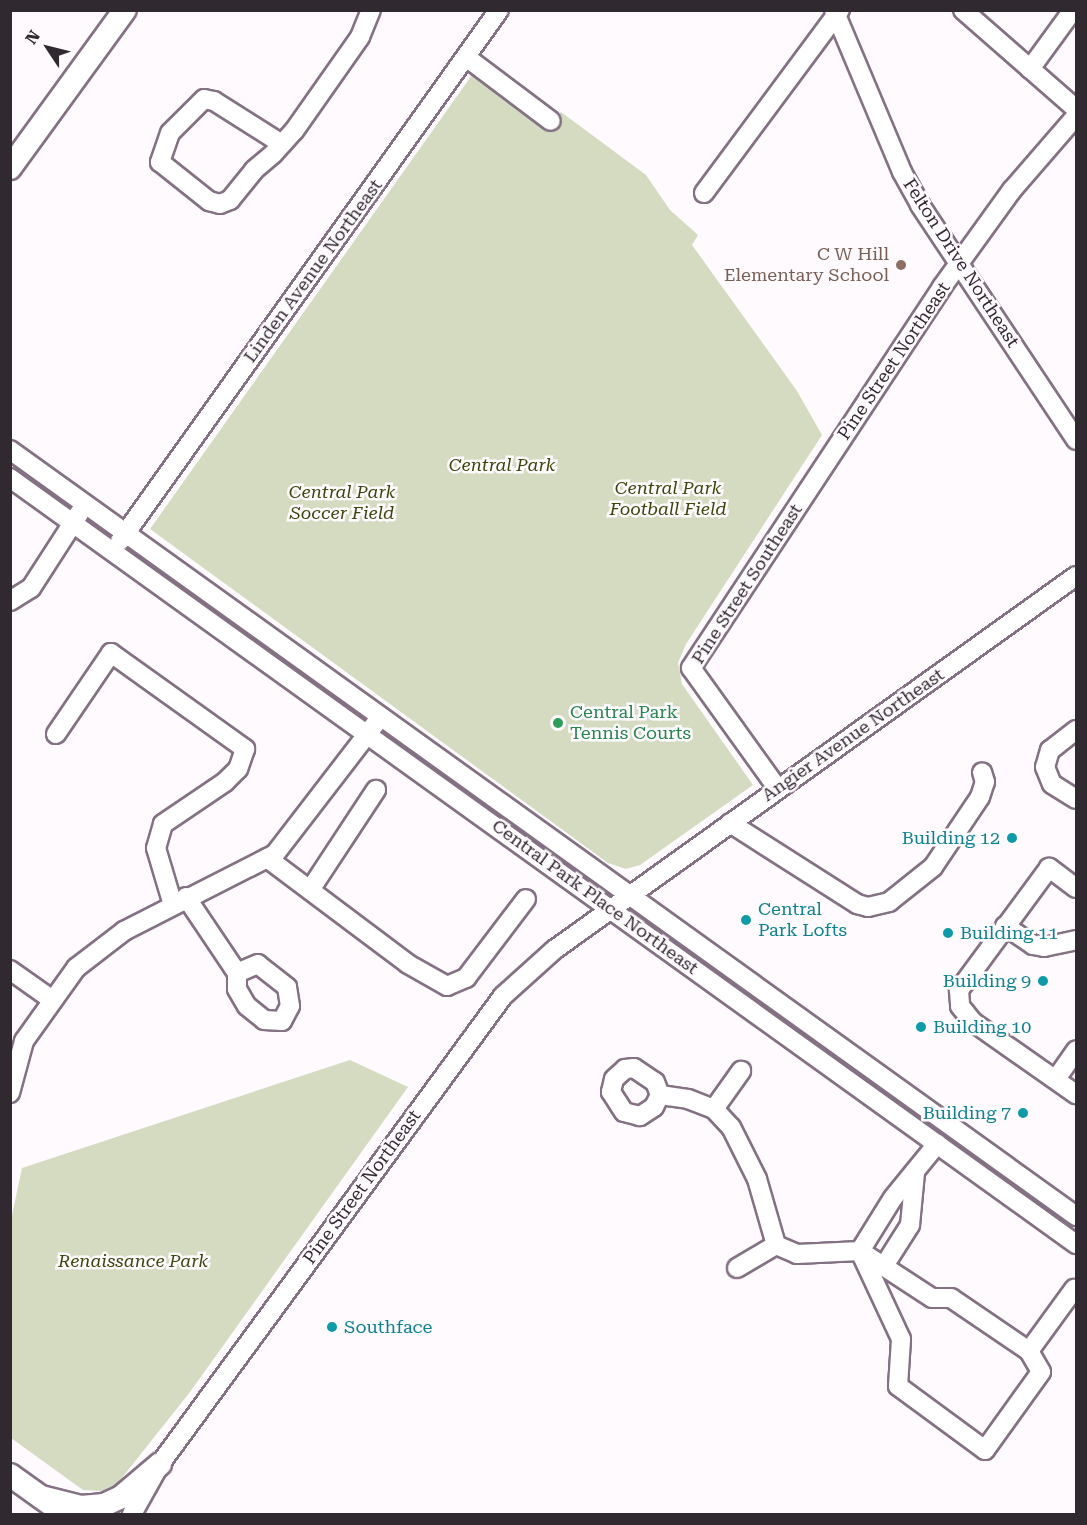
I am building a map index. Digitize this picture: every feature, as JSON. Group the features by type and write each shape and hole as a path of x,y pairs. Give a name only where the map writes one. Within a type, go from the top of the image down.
{"main road":[{"path":"10,168 125,10"},
{"path":"41,1497 81,1507 104,1505 121,1497 160,1464"},
{"path":"10,1475 65,1515"}],"street":[{"path":"282,144 220,104 204,99 197,103 170,133 160,155 160,162 200,196 220,204 230,200 254,170 282,144 360,37 370,10"},
{"name":"Linden Avenue Northeast","path":"127,532 499,10"},
{"path":"963,10 1077,109"},
{"path":"1030,69 1073,10"},
{"path":"704,193 836,12"},
{"name":"Felton Drive Northeast","path":"836,12 902,172 959,264 1077,440"},
{"path":"466,57 551,121"},
{"name":"Pine Street Northeast","path":"824,466 959,264 1012,190 1077,116"},
{"name":"Central Park Place Northeast","path":"10,450 1077,1216"},
{"name":"Pine Street Southeast","path":"778,789 691,668 824,466"},
{"name":"Central Park Place Northeast","path":"10,478 1077,1244"},
{"path":"10,601 31,588 86,503"},
{"path":"113,551 127,532"},
{"name":"Angier Avenue Northeast","path":"630,894 1077,576"},
{"path":"57,734 111,653 245,749 238,769 225,782 163,824 156,848 179,901 237,973"},
{"path":"10,1093 24,1041 51,999 76,968 107,942 179,901 275,854 314,807 381,715"},
{"path":"1077,730 1050,750 1045,767 1052,784 1077,799"},
{"path":"730,823 858,904 868,907 888,902 933,867 980,797 985,782 982,772"},
{"path":"310,890 376,790"},
{"path":"267,858 422,974 447,986 466,978 526,899"},
{"path":"1077,888 1049,868 959,990 960,1006 973,1022 1077,1094"},
{"name":"Pine Street Northeast","path":"132,1515 160,1464 503,996 554,950 630,894"},
{"path":"1005,926 1034,945 1044,947 1077,940"},
{"path":"10,970 51,999"},
{"path":"1056,1078 1077,1050"},
{"path":"714,1109 741,1071"},
{"path":"660,1095 688,1098 714,1109 731,1127 757,1179 776,1245"},
{"path":"860,1251 910,1178 937,1144"},
{"path":"884,1266 905,1234 915,1193 910,1178"},
{"path":"884,1219 905,1234"},
{"path":"776,1245 797,1254 860,1251 932,1298 951,1298 1029,1351 1041,1372 985,1450 898,1386 901,1339 860,1251"},
{"path":"737,1268 776,1245"},
{"path":"1029,1351 1074,1289"}],"green space":[{"name":"Central Park","path":"472,75 548,131 561,112 646,175 670,210 698,235 692,245 797,391 822,435 686,644 678,663 682,684 753,785 640,865 626,869 608,863 150,529"},
{"name":"Renaissance Park","path":"350,1060 408,1087 190,1392 117,1484 101,1491 83,1490 11,1438 10,1225 22,1168"}],"place":[{"name":"C W Hill Elementary School","path":"901,265"},
{"name":"Central Park Tennis Courts","path":"558,723"},
{"name":"Building 12","path":"1012,838"},
{"name":"Central Park Lofts","path":"746,920"},
{"name":"Building 11","path":"948,933"},
{"name":"Building 9","path":"1043,981"},
{"name":"Building 10","path":"921,1027"},
{"name":"Building 7","path":"1023,1113"},
{"name":"Southface","path":"332,1327"}],"park label":[{"name":"Central Park Football Field","path":"668,499"},
{"name":"Central Park Soccer Field","path":"342,503"}]}
